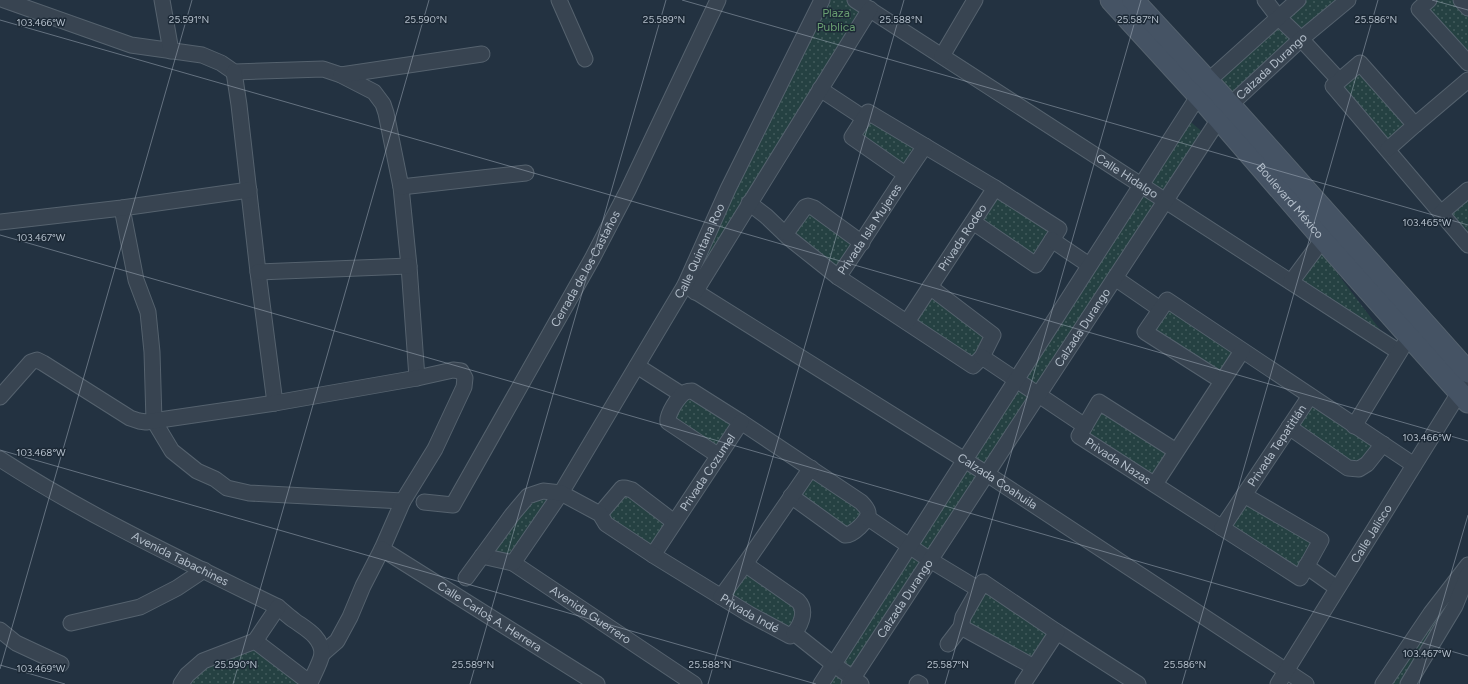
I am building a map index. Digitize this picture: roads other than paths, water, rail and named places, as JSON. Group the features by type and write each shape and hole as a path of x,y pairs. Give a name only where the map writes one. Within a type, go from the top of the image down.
{"main road":[{"name":"Boulevard México","path":"1111,0 1203,88"},
{"name":"Boulevard México","path":"1133,0 1224,112 1468,372"},
{"name":"Boulevard México","path":"1224,112 1404,344 1465,394"}],"street":[{"path":"4,0 131,45 202,55 221,63 234,72 323,69 340,75 374,92 383,104 386,113 401,187 409,266 417,378"},
{"path":"162,0 171,51"},
{"path":"559,0 585,59"},
{"name":"Cerrada de los Castaños","path":"424,502 453,505 592,259 628,190 718,0"},
{"name":"Calle Quintana Roo","path":"690,288 728,189 822,0"},
{"name":"Calle Hidalgo","path":"855,0 1291,282 1404,344"},
{"path":"942,56 975,0"},
{"path":"1265,0 1278,17 1301,39 1339,80"},
{"name":"Calzada Durango","path":"821,684 1203,88 1298,0"},
{"name":"Calzada Durango","path":"854,682 930,560 1224,112 1301,39 1348,0"},
{"path":"1428,0 1419,9 1468,63"},
{"path":"1461,0 1468,8"},
{"name":"Calle Quintana Roo","path":"513,563 561,493 638,366 749,203 870,9"},
{"path":"340,75 482,54"},
{"path":"1415,125 1360,63 1333,86 1468,245"},
{"path":"234,72 275,403"},
{"path":"1388,150 1468,80"},
{"path":"820,89 864,118"},
{"path":"905,174 852,137 868,112 995,188 1059,229 1036,265 973,222"},
{"name":"Privada Isla Mujeres","path":"749,203 786,233 789,238 838,277 925,146"},
{"path":"401,187 526,173"},
{"name":"Privada Rodeo","path":"907,322 995,188"},
{"path":"0,222 122,208 249,190"},
{"path":"1440,213 1468,190"},
{"path":"786,233 805,207 808,206 814,208 862,243"},
{"path":"122,208 136,280 148,312 152,352 154,421 172,451 197,471 215,479 227,488 249,494 403,501"},
{"path":"1291,282 1323,239"},
{"path":"1052,240 1089,266"},
{"path":"258,272 409,266"},
{"path":"838,277 973,366 982,357 993,335 930,287"},
{"path":"1115,278 1160,309"},
{"name":"Calzada Coahuila","path":"690,288 987,474 1306,684"},
{"path":"1222,381 1145,332 1167,300 1414,465"},
{"path":"1354,426 1404,344"},
{"name":"Privada Nazas","path":"1176,451 1099,402 1079,436 1155,484 1242,351"},
{"name":"Privada Nazas","path":"982,357 1085,426"},
{"path":"0,397 31,362 37,360 130,418 139,422 275,403 417,378 453,370 461,371 465,378 464,387 435,449 403,501 350,617 337,641 322,654 309,684 255,641"},
{"path":"638,366 681,394"},
{"path":"719,456 668,422 668,416 681,394 687,391 692,391 811,468 862,502 869,514 868,518 854,533 848,536 791,496"},
{"name":"Calle Jalisco","path":"1278,684 1414,465 1465,394"},
{"name":"Privada Tepatitlán","path":"1244,495 1320,540 1300,578 1222,528 1289,427 1310,396"},
{"name":"Privada Cozumel","path":"653,555 741,422"},
{"path":"1289,427 1348,468 1358,470 1367,464 1383,444"},
{"name":"Avenida Tabachines","path":"0,459 31,479 125,531 278,607 295,622 306,628 315,636 322,654"},
{"name":"Privada Indé","path":"745,564 802,605 803,615 794,633 788,636 721,597 811,468"},
{"path":"1155,484 1222,528"},
{"name":"Privada Cozumel","path":"600,514 622,488 625,488 632,490 674,522"},
{"path":"466,578 512,515 528,496 542,491 561,493 600,514 606,524 721,597"},
{"path":"868,518 930,560 978,589"},
{"name":"Calle Carlos A. Herrera","path":"382,549 597,684"},
{"name":"Avenida Guerrero","path":"482,556 513,563 694,684"},
{"path":"1383,684 1431,613 1468,565"},
{"path":"1306,566 1338,588"},
{"path":"71,623 140,608 177,588 204,570"},
{"path":"1408,684 1455,606 1468,574"},
{"path":"948,644 961,627 963,617 983,582 1057,632 1121,679 1138,684"},
{"path":"181,684 187,675 203,661 255,641 278,607"},
{"path":"961,627 1034,667"},
{"path":"0,630 16,643 61,664"},
{"path":"1023,684 1057,632"},
{"name":"Privada Indé","path":"794,633 854,682"}],"park label":[{"name":"Plaza Publica","path":"836,20"}]}
